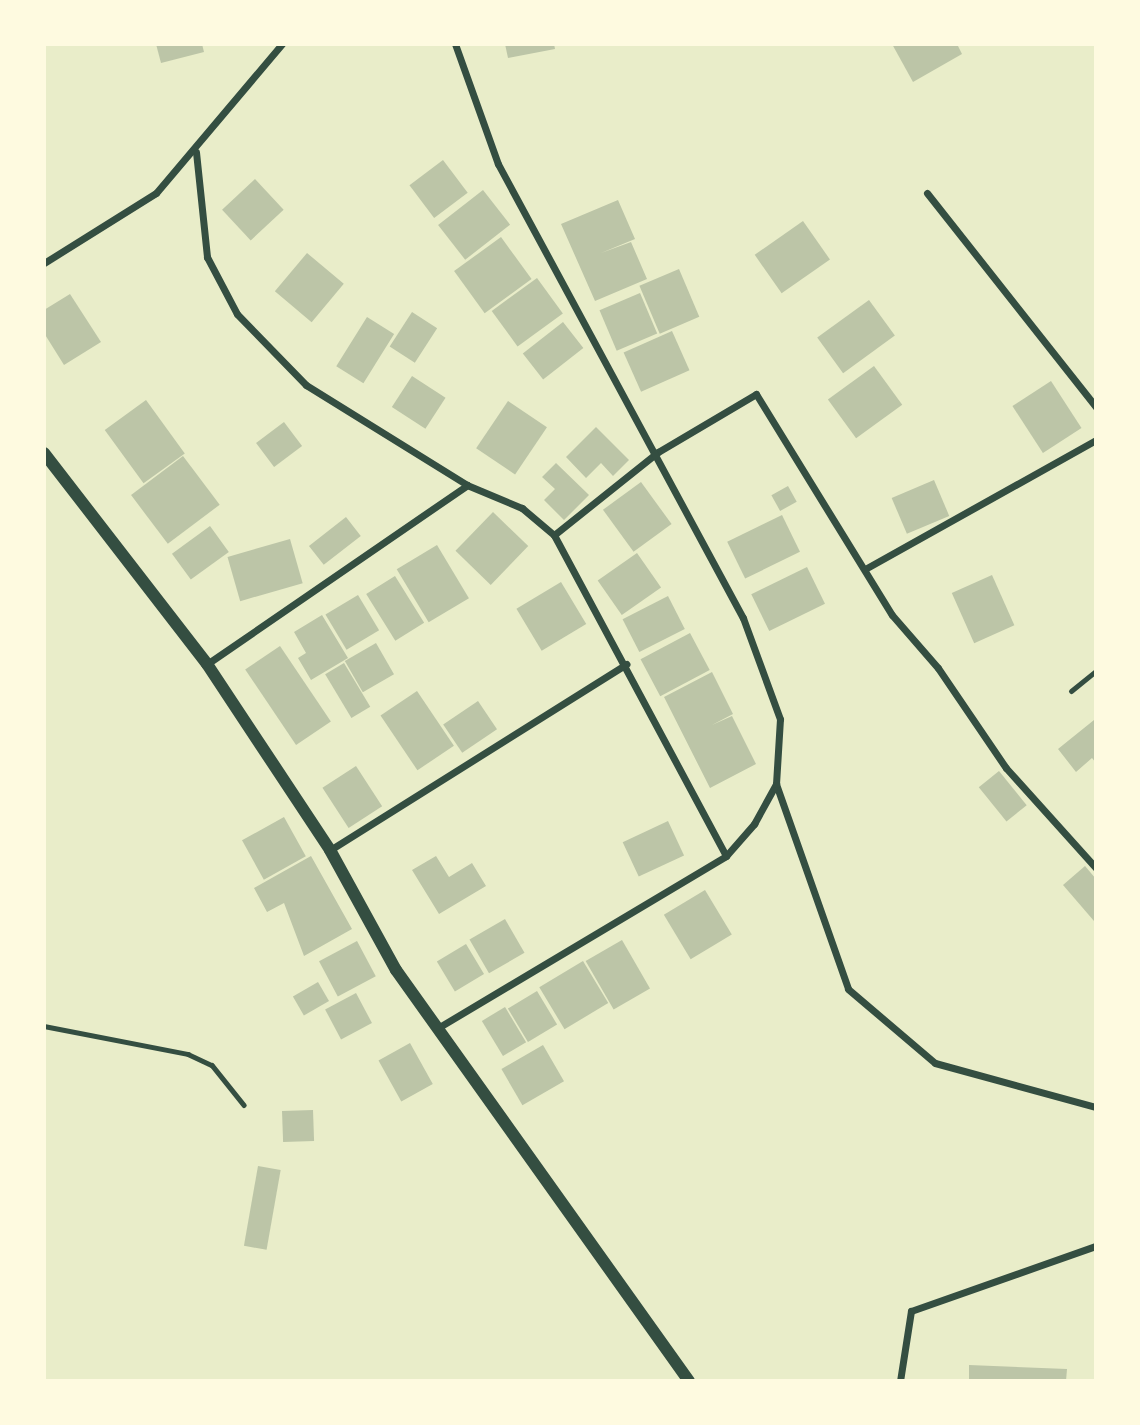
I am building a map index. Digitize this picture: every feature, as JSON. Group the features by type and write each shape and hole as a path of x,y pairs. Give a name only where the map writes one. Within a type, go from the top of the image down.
{"street":[{"path":"44,263 156,193 197,152 282,44"},
{"path":"455,44 504,176 558,285 658,452 766,677 780,719 776,784 848,989 935,1063 1096,1107"},
{"path":"197,152 207,257 237,314 306,385 467,485 522,508 554,535 626,664 726,856"},
{"path":"928,193 1096,407"},
{"path":"554,535 658,452 756,394 892,615 961,699 1006,768 1096,868"},
{"path":"865,569 1096,440"},
{"path":"44,453 207,664 330,850 396,970 441,1026 689,1381"},
{"path":"207,664 467,485"},
{"path":"330,850 626,664"},
{"path":"441,1026 726,856 754,824 776,784"},
{"path":"900,1381 911,1311 1096,1247"}],"lane":[{"path":"1071,691 1096,671"}],"path":[{"path":"44,1026 188,1054 212,1065 244,1105"}],"building":[{"path":"156,44 202,44 204,52 161,63"},
{"path":"505,44 554,44 555,49 508,58"},
{"path":"892,44 957,44 962,54 913,82"},
{"path":"443,160 468,193 434,218 409,185"},
{"path":"255,179 284,210 251,240 222,210"},
{"path":"483,190 510,225 465,260 438,225"},
{"path":"618,200 635,239 601,253 631,242 647,279 595,301 561,224"},
{"path":"803,221 830,260 782,293 755,255"},
{"path":"501,237 532,279 485,313 454,271"},
{"path":"307,253 344,284 312,322 275,291"},
{"path":"679,269 699,317 660,334 639,286"},
{"path":"537,278 563,314 518,347 492,311"},
{"path":"640,293 657,334 617,351 599,310"},
{"path":"70,294 101,342 64,365 44,333 44,310"},
{"path":"869,300 895,336 843,373 817,338"},
{"path":"412,312 437,328 415,363 390,346"},
{"path":"367,317 394,334 363,383 336,366"},
{"path":"563,322 583,348 543,379 523,353"},
{"path":"672,331 689,370 641,392 624,353"},
{"path":"874,366 902,405 856,438 828,400"},
{"path":"412,376 446,398 425,429 392,407"},
{"path":"1051,381 1081,428 1043,453 1012,406"},
{"path":"146,400 185,453 144,483 105,430"},
{"path":"508,401 547,427 515,475 476,448"},
{"path":"284,422 302,446 274,467 256,443"},
{"path":"596,427 629,460 613,476 601,463 586,478 566,457"},
{"path":"183,456 220,505 168,544 131,495"},
{"path":"556,463 589,495 564,520 544,500 555,489 542,477"},
{"path":"934,480 949,516 907,534 892,498"},
{"path":"641,482 672,524 634,552 603,510"},
{"path":"788,486 797,502 780,511 771,495"},
{"path":"493,512 528,546 491,585 455,551"},
{"path":"782,515 800,552 745,579 727,542"},
{"path":"346,517 361,536 324,565 309,546"},
{"path":"210,526 229,552 191,580 172,554"},
{"path":"290,539 303,583 240,601 228,557"},
{"path":"437,545 469,598 429,622 397,569"},
{"path":"637,553 661,587 622,615 598,581"},
{"path":"807,567 825,604 769,631 751,594"},
{"path":"992,575 1014,625 974,643 952,593"},
{"path":"395,576 424,623 395,641 366,594"},
{"path":"561,582 586,624 542,651 516,609"},
{"path":"358,595 379,630 347,650 325,615"},
{"path":"668,596 685,629 639,652 623,619"},
{"path":"322,615 348,658 311,680 298,658 306,653 294,632"},
{"path":"690,633 710,670 660,696 641,659"},
{"path":"376,643 394,674 363,692 345,661"},
{"path":"280,646 331,721 296,745 245,669"},
{"path":"344,663 370,707 351,718 325,674"},
{"path":"712,672 733,714 712,725 732,716 756,764 710,788 664,697"},
{"path":"417,691 454,746 417,770 381,716"},
{"path":"478,701 497,729 462,753 443,724"},
{"path":"1094,720 1096,763 1092,758 1076,772 1058,749"},
{"path":"356,766 382,806 349,828 322,788"},
{"path":"999,771 1027,805 1006,822 979,787"},
{"path":"284,817 306,856 264,880 242,840"},
{"path":"668,821 684,855 639,877 623,842"},
{"path":"311,856 352,929 304,956 284,903 267,912 254,888"},
{"path":"436,856 449,877 472,863 486,886 439,914 412,870"},
{"path":"1085,866 1096,879 1094,921 1063,885"},
{"path":"705,890 732,935 691,959 664,915"},
{"path":"505,919 524,953 489,973 469,940"},
{"path":"622,940 650,988 614,1009 586,961"},
{"path":"357,941 376,976 338,997 319,961"},
{"path":"466,944 484,974 455,992 437,962"},
{"path":"583,961 608,1003 565,1029 539,987"},
{"path":"318,982 329,1001 304,1016 293,996"},
{"path":"537,991 557,1024 528,1042 508,1009"},
{"path":"356,993 372,1023 341,1039 325,1009"},
{"path":"505,1007 526,1042 503,1056 482,1021"},
{"path":"410,1043 433,1084 401,1102 379,1060"},
{"path":"543,1045 564,1081 522,1105 501,1069"},
{"path":"313,1110 314,1141 283,1142 282,1111"},
{"path":"258,1166 281,1170 267,1250 244,1246"},
{"path":"969,1365 1067,1369 1066,1381 969,1381"}]}
